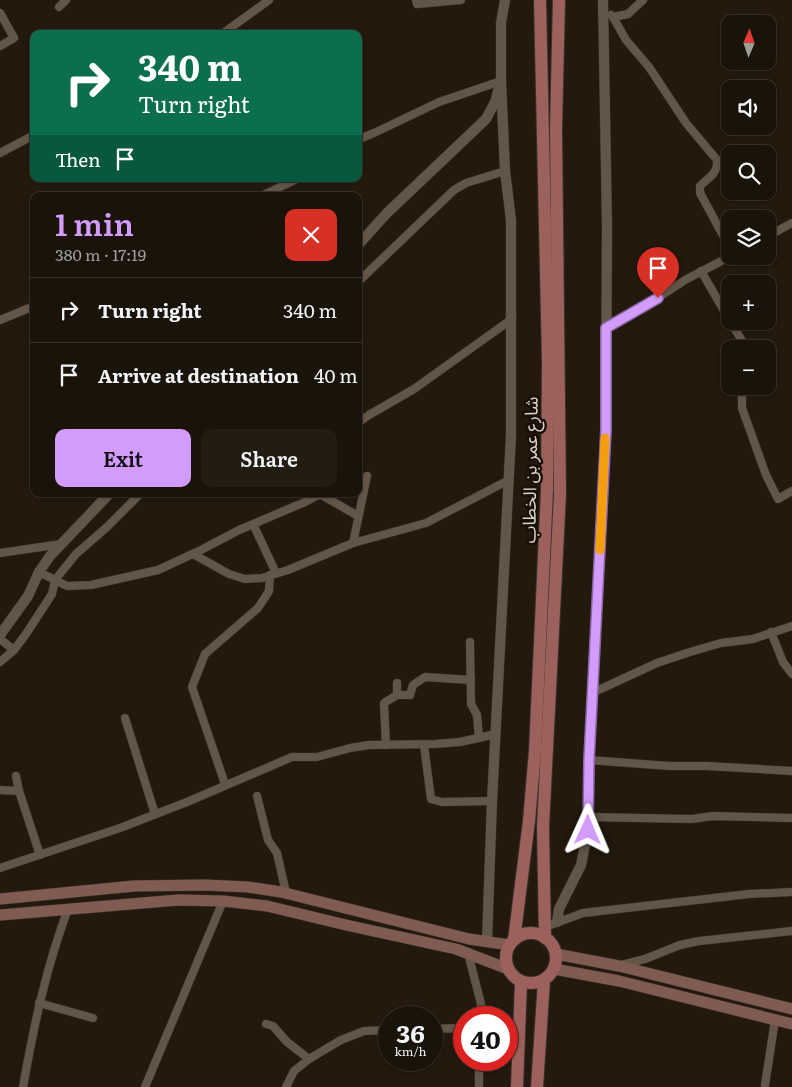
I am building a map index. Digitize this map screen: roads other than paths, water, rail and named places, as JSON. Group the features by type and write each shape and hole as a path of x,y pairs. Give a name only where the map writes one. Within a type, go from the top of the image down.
{"main road":[{"name":"شارع عمر بن الخطاب","path":"512,942 529,821 535,751 547,490 548,352 540,0"},
{"name":"شارع عمر بن الخطاب","path":"545,932 543,827 560,494 556,129 559,0"},
{"path":"0,899 134,886 205,885 248,887 286,893 470,939 512,942"},
{"path":"0,915 178,900 224,901 267,906 447,947 508,969"},
{"path":"545,932 556,954 554,969 544,980 528,984 521,982 508,969 506,953 512,942 521,935 545,932"},
{"path":"556,954 619,966 792,1009"},
{"path":"554,969 618,981 792,1024"},
{"path":"537,1087 544,980"},
{"path":"517,1087 521,982"}],"street":[{"path":"59,7 66,0"},
{"path":"227,30 259,3 269,0"},
{"path":"416,0 417,4 461,0"},
{"path":"487,941 492,801 509,480 512,318 511,220 501,81 502,23 505,0"},
{"path":"557,922 560,909 581,865 588,830 592,693 606,430 607,225 603,0"},
{"path":"613,17 628,14 643,0"},
{"path":"603,11 613,17 626,40 649,67 686,123 717,160 718,166 714,175 700,186 700,194 721,232"},
{"path":"0,13 14,38 0,46"},
{"path":"362,137 438,102 501,81"},
{"path":"362,241 387,213 486,119 495,102 501,81"},
{"path":"0,153 30,137"},
{"path":"362,278 454,190 466,183 506,171"},
{"path":"269,192 291,182"},
{"path":"776,232 792,223"},
{"path":"606,328 685,280 721,261"},
{"path":"701,272 721,306"},
{"path":"0,320 30,308"},
{"path":"362,419 368,414 414,390 512,318"},
{"path":"742,395 742,408 766,475 778,499 792,491"},
{"path":"353,543 367,476"},
{"path":"192,554 229,574 245,579 262,578 353,543 426,523 509,480"},
{"path":"0,634 28,596 39,572 50,556 106,497"},
{"path":"0,662 14,650 52,594 55,580 76,554 137,497"},
{"path":"39,572 67,586 91,585 158,570 314,497"},
{"path":"325,497 358,516"},
{"path":"225,784 192,687 205,654 258,608 270,591 273,574 253,524"},
{"path":"0,553 60,544"},
{"path":"592,693 657,663 721,643 753,639 792,626"},
{"path":"771,632 783,662 792,674"},
{"path":"0,639 14,650"},
{"path":"470,642 471,704 477,715 479,738"},
{"path":"386,744 384,703 397,695 410,695 413,685 425,677 471,680"},
{"path":"397,684 397,695"},
{"path":"125,718 155,814"},
{"path":"0,868 155,814 292,757 317,757 350,748 386,744 460,742 496,734"},
{"path":"424,744 431,799 442,802 492,801"},
{"path":"589,760 669,766 707,766 792,771"},
{"path":"16,776 40,855"},
{"path":"0,790 19,791"},
{"path":"257,796 268,840 277,853 286,893"},
{"path":"588,817 692,819 713,816 792,818"},
{"path":"545,932 557,922 583,912 654,903 792,892"},
{"path":"146,1087 224,901"},
{"path":"23,1087 39,1003 68,909"},
{"path":"619,966 645,959 680,945 699,941 792,931"},
{"path":"468,953 481,1006"},
{"path":"39,1003 93,1018"},
{"path":"765,1085 775,1020"},
{"path":"266,1024 273,1026 287,1042 309,1059"},
{"path":"286,1087 294,1072 309,1059 342,1040 364,1031 378,1030"},
{"path":"478,1087 479,1071"}]}
